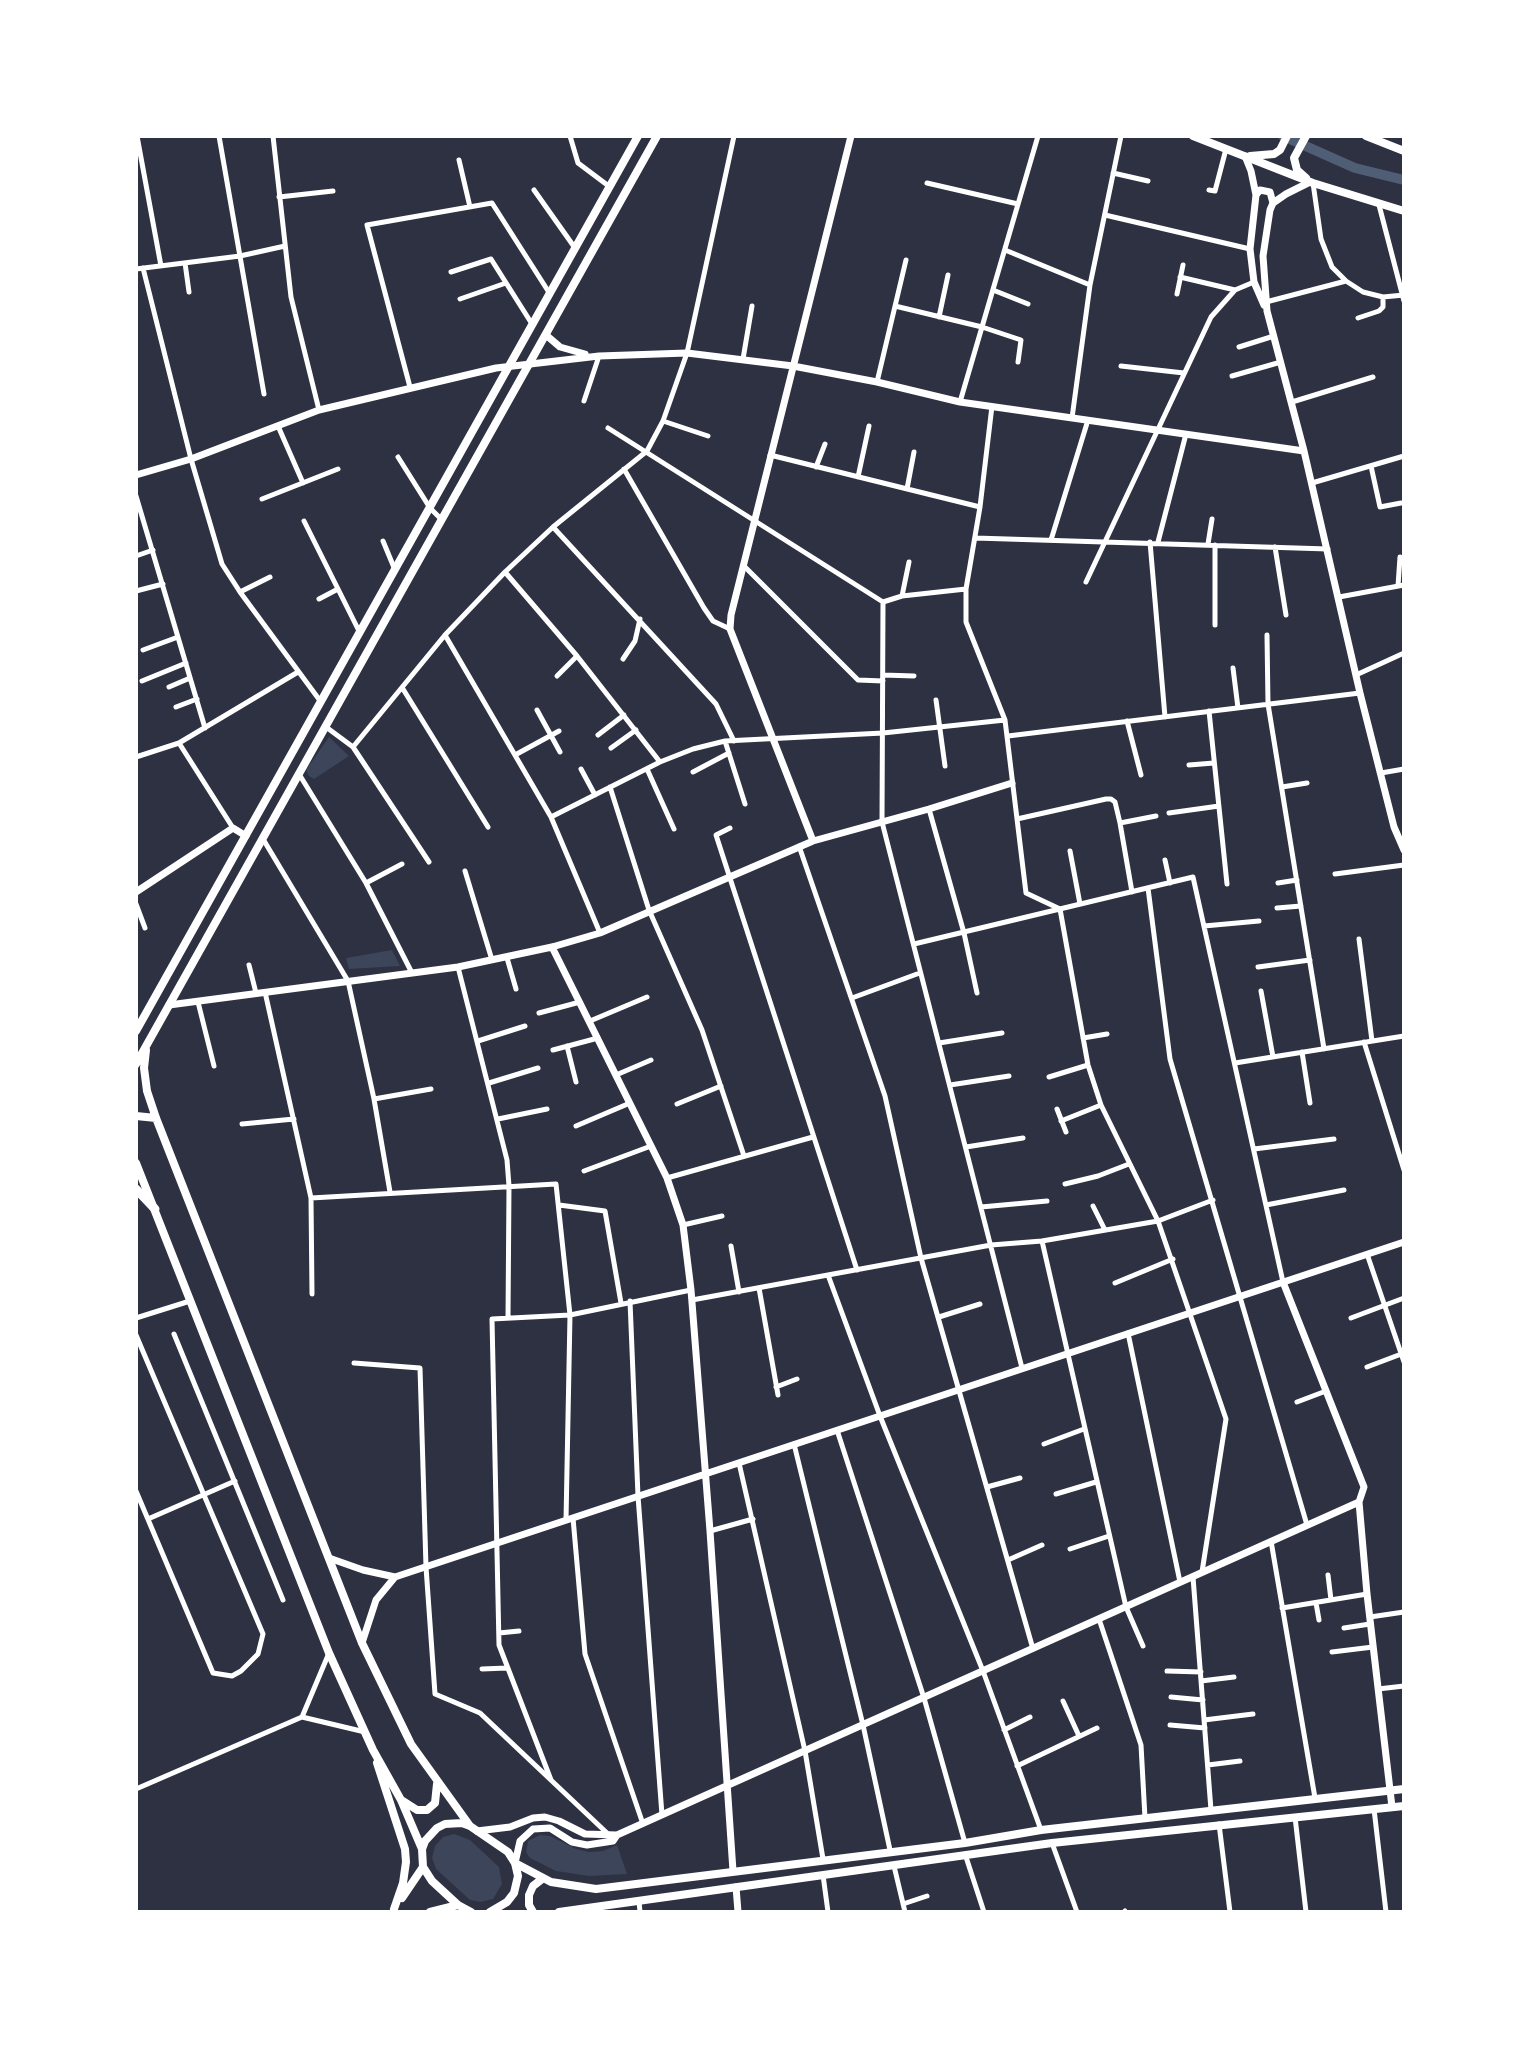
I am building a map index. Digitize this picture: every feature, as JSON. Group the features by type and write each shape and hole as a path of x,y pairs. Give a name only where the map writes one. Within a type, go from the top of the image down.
{"highway":[{"path":"136,1189 155,1209"}],"main road":[{"path":"136,1031 139,1018 246,836 638,136"},
{"path":"136,1064 657,136"},
{"path":"1193,136 1311,182 1404,211"},
{"path":"1245,156 1266,155 1280,150 1287,136"},
{"path":"1306,136 1294,158 1297,170 1311,182"},
{"path":"1366,136 1404,151"},
{"path":"146,1046 144,1068 147,1091 156,1118 362,1643 411,1744 474,1829"},
{"path":"136,1116 156,1118"},
{"path":"136,1163 329,1653 373,1750 401,1800 422,1849 423,1867 432,1881 458,1905 471,1912"},
{"path":"373,1750 405,1849 403,1883 393,1910"},
{"path":"401,1800 417,1810 428,1810 435,1803 437,1782"},
{"path":"515,1863 542,1879 596,1889 890,1850 965,1843 1041,1830 1404,1790"},
{"path":"559,1912 1052,1843 1404,1806"},
{"path":"422,1849 430,1834 445,1824 462,1824 508,1852 515,1863 518,1876 514,1893 507,1902 491,1911"},
{"path":"393,1910 423,1867"},
{"path":"533,1912 529,1905 529,1895 533,1886 542,1879"},
{"path":"430,1912 458,1905"}],"street":[{"path":"137,136 161,266"},
{"path":"219,136 264,394"},
{"path":"273,136 291,297 319,410"},
{"path":"570,136 578,163 610,187"},
{"path":"353,747 445,635 505,572 553,527 647,451 663,422 687,353 734,136"},
{"path":"813,841 730,629 754,519 851,136"},
{"path":"960,402 1038,136"},
{"path":"1072,418 1090,285 1121,136"},
{"path":"1209,190 1215,191 1226,149"},
{"path":"1245,156 1256,195 1250,249 1254,282 1267,311"},
{"path":"459,160 470,207"},
{"path":"1113,173 1148,181"},
{"path":"1273,203 1311,182 1323,248 1332,267 1346,281 1363,292 1383,297 1403,297 1379,205"},
{"path":"927,183 1018,204"},
{"path":"534,190 575,248"},
{"path":"1256,195 1260,190 1270,192 1273,203 1266,228 1263,256 1267,311 1312,483 1394,827 1404,850"},
{"path":"279,197 333,191"},
{"path":"410,387 367,225 492,203 550,294"},
{"path":"1105,215 1250,249"},
{"path":"285,246 240,256 140,268 222,564 321,702"},
{"path":"1005,250 1090,285"},
{"path":"451,272 491,259 533,325"},
{"path":"877,382 906,260"},
{"path":"185,262 189,292"},
{"path":"1177,294 1182,265"},
{"path":"939,317 948,275"},
{"path":"1180,277 1235,290"},
{"path":"1266,302 1346,281"},
{"path":"1086,582 1211,317 1235,290 1254,282"},
{"path":"460,299 506,284"},
{"path":"993,290 1028,304"},
{"path":"1358,318 1379,311 1383,297"},
{"path":"743,359 752,306"},
{"path":"895,306 982,327 1021,340 1018,362"},
{"path":"546,335 552,342 568,351 599,356"},
{"path":"1239,347 1274,337"},
{"path":"136,475 191,459 319,410 410,387 530,363 599,356 687,353 793,366 960,402 1304,451"},
{"path":"583,401 599,356"},
{"path":"1231,376 1281,362"},
{"path":"1121,366 1184,373"},
{"path":"1292,402 1373,376"},
{"path":"992,406 980,507 966,589 966,622 1005,720 1027,893 1060,909"},
{"path":"1051,540 1088,420"},
{"path":"663,422 708,436"},
{"path":"278,426 303,482"},
{"path":"858,477 869,426"},
{"path":"608,428 883,602"},
{"path":"1158,542 1186,434"},
{"path":"816,467 825,444"},
{"path":"907,489 914,452"},
{"path":"771,455 980,507"},
{"path":"1312,483 1404,456"},
{"path":"398,457 430,508 442,520"},
{"path":"1371,466 1380,508 1401,503"},
{"path":"262,499 338,469"},
{"path":"624,469 704,608 713,621 730,629"},
{"path":"136,496 205,728"},
{"path":"1212,519 1216,625"},
{"path":"304,521 360,633"},
{"path":"553,527 716,704 734,741"},
{"path":"975,538 1328,549"},
{"path":"383,541 395,570"},
{"path":"1150,542 1166,717"},
{"path":"1275,547 1286,615"},
{"path":"136,556 153,550"},
{"path":"1339,597 1401,585 1400,557"},
{"path":"902,596 909,562"},
{"path":"743,565 858,680 914,676"},
{"path":"505,572 577,656 660,762"},
{"path":"240,592 270,577"},
{"path":"136,591 163,584"},
{"path":"319,599 338,589"},
{"path":"883,602 902,596 966,589"},
{"path":"883,602 882,821 1022,1368"},
{"path":"623,659 635,640 640,619"},
{"path":"445,635 551,817 600,933"},
{"path":"1267,635 1268,704 1324,1049"},
{"path":"144,650 178,636"},
{"path":"151,647 154,657"},
{"path":"1356,675 1404,653"},
{"path":"556,676 577,656"},
{"path":"142,681 186,663"},
{"path":"1233,668 1238,708"},
{"path":"136,757 179,743 298,672"},
{"path":"169,687 190,678"},
{"path":"403,689 488,827"},
{"path":"1008,736 1360,693"},
{"path":"176,707 197,699"},
{"path":"936,700 945,766"},
{"path":"537,710 560,752"},
{"path":"1209,711 1227,884"},
{"path":"598,735 624,715"},
{"path":"551,817 660,762 693,749 725,741 883,733 1005,720"},
{"path":"1127,721 1140,775"},
{"path":"326,727 353,747 429,862"},
{"path":"611,748 636,730"},
{"path":"515,755 559,731"},
{"path":"725,741 745,804"},
{"path":"179,743 233,828 246,836"},
{"path":"693,772 729,753"},
{"path":"1189,765 1214,763"},
{"path":"580,769 595,794"},
{"path":"647,769 674,829"},
{"path":"1381,773 1404,769"},
{"path":"299,774 366,883 412,973"},
{"path":"169,1005 458,967 552,947 600,933 813,841 1012,783"},
{"path":"1282,787 1307,783"},
{"path":"610,787 649,911 702,1030 744,1156"},
{"path":"1017,818 1111,799 1115,802 1120,823 1132,892"},
{"path":"1169,813 1219,806"},
{"path":"929,809 964,933 977,993"},
{"path":"1120,823 1156,816"},
{"path":"1394,827 1404,827"},
{"path":"136,892 233,828"},
{"path":"730,828 716,835 857,1270"},
{"path":"263,839 348,982 374,1099 390,1192"},
{"path":"799,846 885,1096 921,1258 1033,1649"},
{"path":"1070,851 1080,904"},
{"path":"1165,860 1170,883"},
{"path":"366,883 402,864"},
{"path":"1335,874 1404,865"},
{"path":"465,871 492,960"},
{"path":"914,944 1193,877 1283,1282 1364,1487 1359,1502 1367,1594 1392,1807"},
{"path":"1278,883 1297,880"},
{"path":"1148,888 1170,1059 1307,1525"},
{"path":"136,904 145,928"},
{"path":"1277,908 1301,906"},
{"path":"1060,909 1088,1065 1101,1104 1158,1221 1226,1419 1202,1572"},
{"path":"1204,926 1259,921"},
{"path":"1359,939 1372,1041"},
{"path":"552,947 667,1178 683,1225 692,1300 710,1531 733,1871"},
{"path":"507,958 516,989"},
{"path":"1258,967 1310,960"},
{"path":"249,965 260,993 294,1119 311,1198 312,1294"},
{"path":"458,967 507,1160 508,1318"},
{"path":"852,998 917,974"},
{"path":"1261,990 1273,1057"},
{"path":"590,1021 647,997"},
{"path":"198,1002 214,1066"},
{"path":"539,1013 580,1002"},
{"path":"478,1041 525,1026"},
{"path":"939,1043 1002,1033"},
{"path":"1083,1038 1107,1034"},
{"path":"1235,1063 1404,1036"},
{"path":"553,1050 598,1038"},
{"path":"1364,1042 1404,1170"},
{"path":"567,1046 576,1082"},
{"path":"1302,1052 1310,1103"},
{"path":"616,1075 651,1060"},
{"path":"1049,1077 1088,1065"},
{"path":"489,1083 538,1068"},
{"path":"950,1085 1009,1076"},
{"path":"677,1104 721,1086"},
{"path":"374,1099 431,1089"},
{"path":"576,1126 630,1103"},
{"path":"1061,1121 1101,1104"},
{"path":"498,1119 547,1109"},
{"path":"1057,1109 1066,1132"},
{"path":"242,1124 294,1119"},
{"path":"667,1178 813,1137"},
{"path":"966,1147 1023,1138"},
{"path":"1254,1149 1334,1139"},
{"path":"584,1171 651,1146"},
{"path":"1065,1184 1098,1176 1129,1164"},
{"path":"311,1198 556,1184 570,1315 569,1519 585,1654 643,1824"},
{"path":"1266,1205 1344,1189"},
{"path":"692,1300 991,1245 1042,1241 1158,1221 1213,1200"},
{"path":"981,1207 1047,1201"},
{"path":"559,1205 605,1211 621,1303"},
{"path":"1093,1206 1105,1230"},
{"path":"683,1225 722,1216"},
{"path":"1042,1241 1126,1607 1143,1646"},
{"path":"329,1558 363,1570 395,1577 1404,1242"},
{"path":"731,1245 738,1292"},
{"path":"1367,1254 1404,1362"},
{"path":"1115,1283 1172,1259"},
{"path":"828,1275 880,1416 983,1671 1041,1830"},
{"path":"759,1288 778,1395"},
{"path":"551,1780 499,1645 492,1319 570,1315 691,1290"},
{"path":"1351,1318 1404,1298"},
{"path":"136,1318 190,1301"},
{"path":"630,1301 638,1496 662,1815"},
{"path":"939,1317 980,1304"},
{"path":"1128,1333 1180,1582"},
{"path":"174,1334 283,1600"},
{"path":"136,1335 263,1634 258,1654 251,1664 232,1676 213,1673 136,1491"},
{"path":"1367,1367 1402,1354"},
{"path":"354,1363 419,1368 426,1567 435,1694 480,1713 608,1834"},
{"path":"776,1387 797,1380"},
{"path":"1297,1402 1326,1391"},
{"path":"1044,1444 1084,1429"},
{"path":"837,1430 924,1698 965,1843"},
{"path":"794,1444 863,1725 890,1850"},
{"path":"739,1463 806,1751 823,1859"},
{"path":"987,1487 1020,1478"},
{"path":"148,1519 235,1481"},
{"path":"1056,1494 1096,1482"},
{"path":"474,1829 509,1827 533,1818 545,1817 585,1834 617,1835 1359,1502"},
{"path":"710,1531 753,1519"},
{"path":"1070,1549 1109,1536"},
{"path":"1271,1542 1315,1798"},
{"path":"1008,1560 1042,1545"},
{"path":"1328,1575 1331,1600"},
{"path":"362,1643 376,1600 395,1577"},
{"path":"1193,1577 1211,1810"},
{"path":"1282,1608 1367,1594"},
{"path":"1316,1603 1319,1620"},
{"path":"1344,1628 1404,1612"},
{"path":"1099,1619 1141,1745 1145,1818"},
{"path":"499,1633 519,1631"},
{"path":"1332,1652 1373,1647"},
{"path":"302,1717 329,1653"},
{"path":"482,1669 507,1668"},
{"path":"1167,1671 1201,1672"},
{"path":"1201,1681 1234,1677"},
{"path":"1378,1689 1404,1686"},
{"path":"1171,1697 1203,1700"},
{"path":"1063,1701 1079,1736"},
{"path":"1204,1720 1253,1714"},
{"path":"136,1789 302,1717 365,1732"},
{"path":"1004,1730 1030,1717"},
{"path":"1170,1725 1205,1728"},
{"path":"1017,1766 1097,1728"},
{"path":"1208,1765 1240,1761"},
{"path":"1374,1809 1387,1912"},
{"path":"1295,1817 1306,1912"},
{"path":"1219,1824 1230,1912"},
{"path":"515,1863 520,1841 528,1832 538,1828 550,1828 572,1842 587,1845 613,1841 617,1835"},
{"path":"1052,1843 1077,1912"},
{"path":"966,1857 984,1912"},
{"path":"894,1866 905,1912"},
{"path":"823,1875 828,1912"},
{"path":"736,1886 738,1912"},
{"path":"903,1904 927,1896"},
{"path":"639,1901 640,1912"}],"shaded area":[{"path":"329,737 349,756 314,779 306,770"},
{"path":"392,950 400,966 349,969 346,958"},
{"path":"454,1834 470,1840 499,1867 502,1884 493,1899 481,1902 470,1900 436,1869 432,1858 435,1846 443,1837"},
{"path":"540,1835 550,1836 576,1849 589,1852 603,1851 617,1845 627,1874 589,1876 556,1871 530,1858 526,1852 528,1841"}],"waterway":[{"path":"1283,136 1355,168 1404,180"}]}
